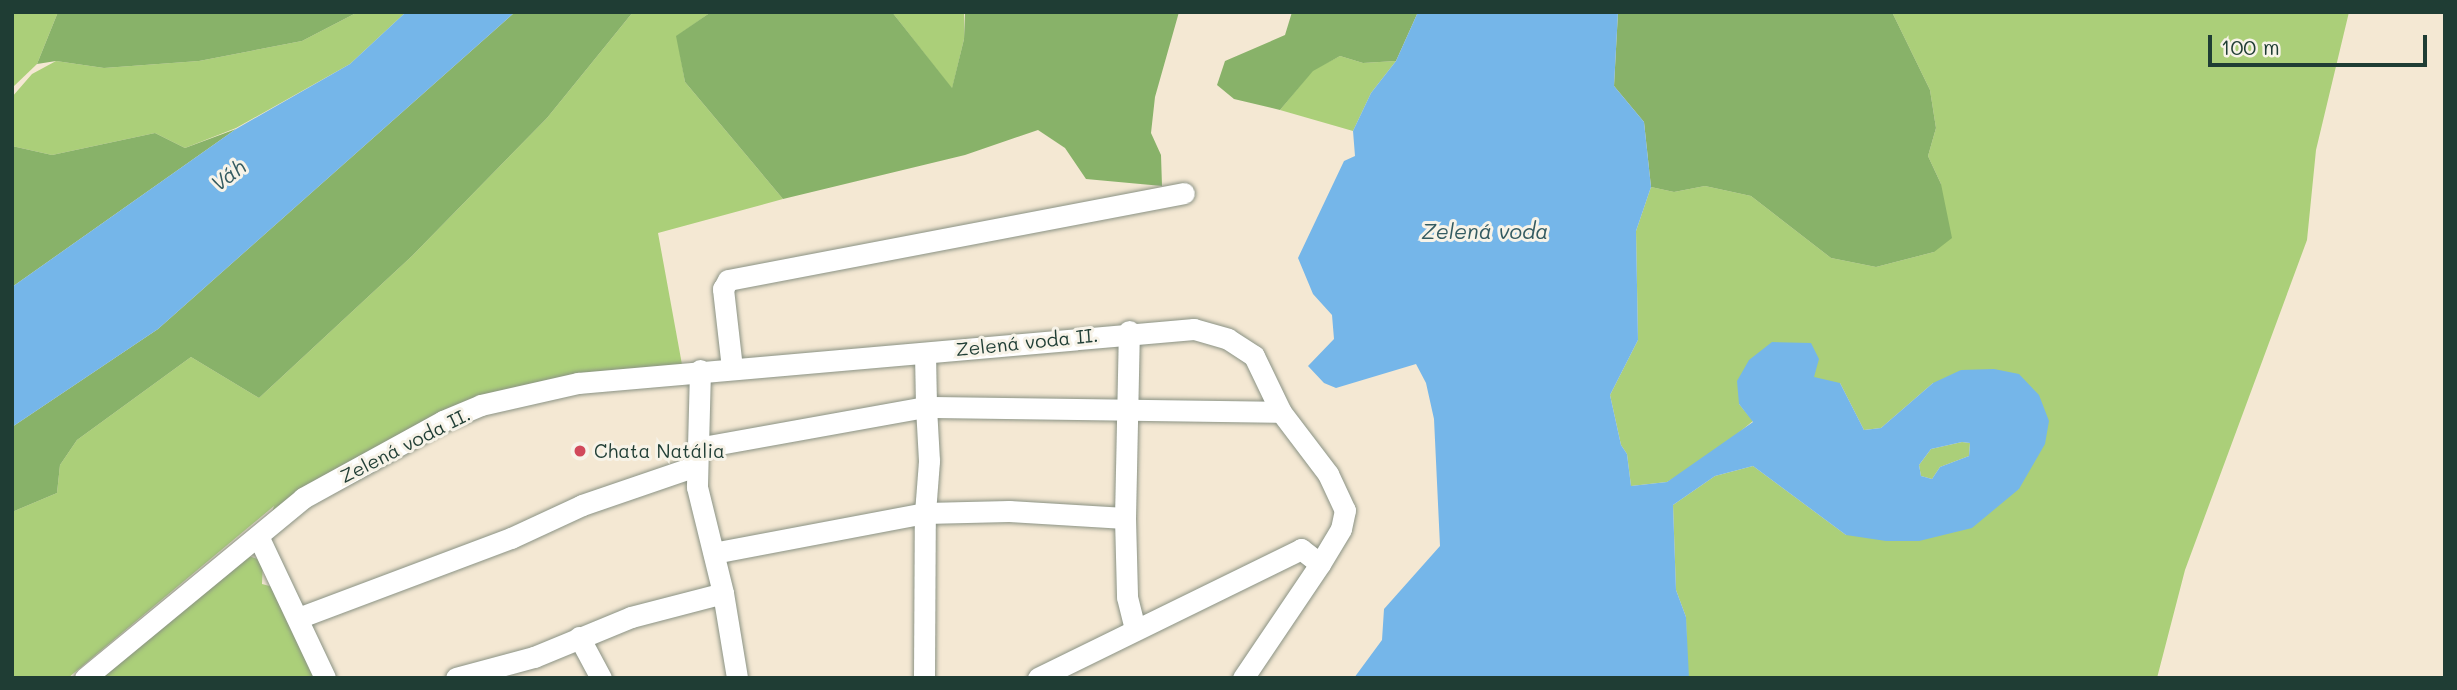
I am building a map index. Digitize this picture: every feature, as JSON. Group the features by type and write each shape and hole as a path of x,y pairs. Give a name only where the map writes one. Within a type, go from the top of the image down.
{"street":[{"path":"732,368 723,289 728,280 1184,193"},
{"name":"Zelená voda II.","path":"85,678 303,498 443,421 481,405 578,383 1129,331 1194,329 1245,348 1261,366 1281,412 1339,491 1345,510 1341,528"},
{"path":"1129,331 1125,518 1127,597 1135,629"},
{"path":"924,678 925,513 929,461 925,352"},
{"path":"700,370 697,457 701,509 723,593 737,678"},
{"path":"298,618 511,538 697,457 926,407 1281,412"},
{"path":"714,553 925,513 1009,511 1125,518"},
{"path":"1054,675 1135,629 1341,528"},
{"path":"1243,678 1320,564 1341,528"},
{"path":"258,536 325,678"},
{"path":"1301,549 1320,564"},
{"path":"456,678 534,657 631,617 723,593"},
{"path":"579,637 601,678"}],"green space":[{"path":"12,12 58,12 37,64 12,88"},
{"path":"58,12 358,12 302,41 199,61 104,68 56,61 37,64"},
{"path":"358,12 406,12 350,64 236,128 185,148 155,133 52,155 12,146 12,97 32,74 56,61 104,68 199,61 302,41"},
{"path":"515,12 633,12 547,118 412,256 259,398 191,357 77,440 60,465 57,493 12,512 12,427 158,329"},
{"path":"633,12 711,12 677,36 685,82 783,199 658,233 685,381 606,387 479,411 373,466 264,537 274,506 68,678 12,678 12,512 57,493 60,465 77,440 191,357 259,398 412,256 547,118"},
{"path":"711,12 892,12 952,88 964,39 965,12 1179,12 1155,97 1151,133 1161,155 1162,186 1086,179 1065,148 1038,130 965,155 783,199 685,82 676,36"},
{"path":"892,12 964,12 964,39 952,89"},
{"path":"1292,12 1418,12 1396,61 1363,63 1340,56 1313,71 1280,110 1234,99 1217,85 1225,61 1285,35"},
{"path":"1618,12 1892,12 1930,90 1936,128 1928,156 1941,184 1952,238 1934,252 1876,267 1831,258 1751,196 1705,186 1674,192 1651,187 1644,122 1614,86"},
{"path":"1892,12 2349,12 2316,150 2307,240 2185,570 2157,678 1689,678 1687,674 1686,617 1676,590 1673,505 1715,476 1753,466 1846,535 2019,489 1933,383 1881,428 1864,430 1840,383 1739,404 1753,421 1705,460 1667,482 1631,486 1627,454 1621,445 1610,395 1638,340 1636,231 1651,187 1674,192 1705,186 1751,196 1831,258 1876,267 1934,252 1941,184 1928,156 1936,128 1930,90"},
{"path":"1340,56 1363,63 1396,61 1371,93 1353,131 1280,110 1313,70"},
{"path":"236,129 12,287 12,146 52,155 155,133 185,148"},
{"path":"1962,442 1970,443 1969,456 1940,467 1932,479 1921,476 1919,465 1931,449"},
{"path":"249,556 263,561 262,584 277,588 316,678 93,678"}],"water":[{"name":"Váh","path":"406,12 515,12 158,329 12,427 12,287 236,129 350,64"},
{"name":"Zelená voda","path":"1418,12 1618,12 1614,86 1644,122 1651,187 1636,231 1638,340 1610,395 1621,445 1627,454 1631,486 1667,482 1753,422 1739,404 1737,381 1749,360 1772,342 1811,343 1819,359 1814,377 1840,383 1864,430 1881,428 1933,383 1961,370 1994,369 2019,374 2039,395 2049,421 2045,444 2019,489 1972,528 1919,541 1886,541 1846,535 1753,466 1715,476 1673,505 1676,590 1686,617 1689,678 1354,678 1382,640 1384,609 1440,546 1434,419 1426,383 1416,364 1336,388 1324,383 1308,366 1334,339 1332,315 1313,294 1298,258 1344,161 1355,156 1353,131 1371,93 1396,61","holes":["1962,442 1970,443 1969,456 1940,467 1932,479 1921,476 1919,465 1931,449"]}],"place":[{"name":"Chata Natália","path":"580,451"}]}
